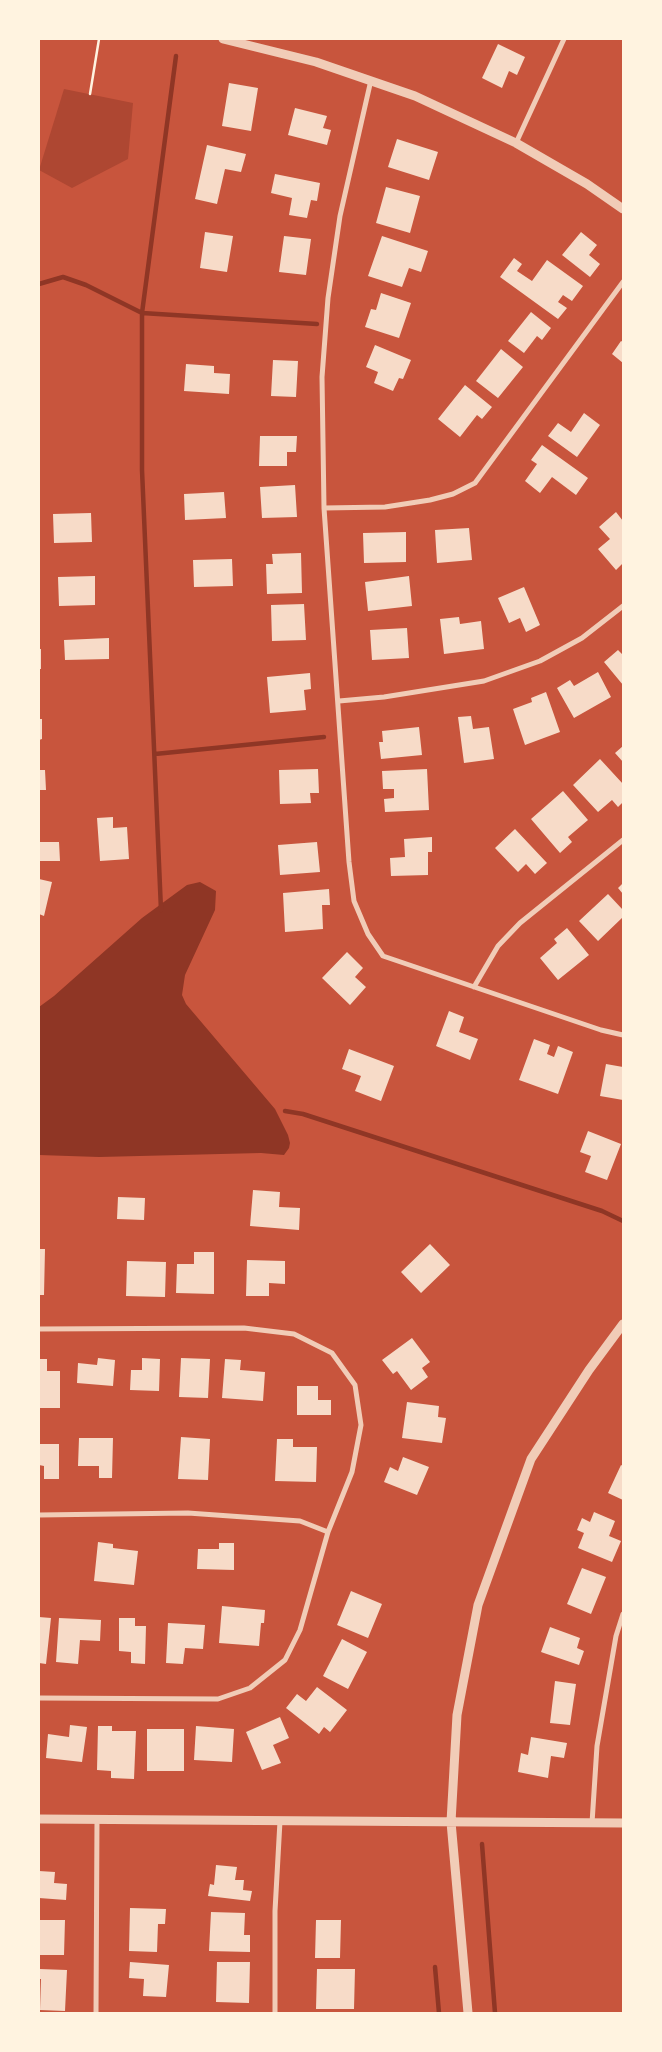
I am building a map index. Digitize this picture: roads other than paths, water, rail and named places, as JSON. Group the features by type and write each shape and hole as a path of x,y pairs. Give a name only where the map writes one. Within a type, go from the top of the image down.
{"street":[{"path":"223,39 316,62 415,96 516,143 586,184 623,209"},
{"path":"516,143 564,39"},
{"path":"371,80 340,216 328,298 322,377 324,508 349,862 354,901 368,934 383,956 623,1036"},
{"path":"324,508 385,507 430,500 453,494 475,483 623,282"},
{"path":"339,701 384,697 484,681 540,661 582,638 623,606"},
{"path":"474,987 498,946 520,923 623,840"},
{"path":"468,2013 451,1822 457,1715 478,1605 531,1459 589,1370 623,1324"},
{"path":"39,1329 244,1328 294,1334 332,1353 355,1385 361,1425 352,1472 328,1532 300,1630 285,1660 250,1688 218,1699 39,1698"},
{"path":"39,1514 188,1513 300,1521 328,1532"},
{"path":"592,1824 597,1746 616,1636 623,1614"},
{"path":"39,1818 623,1823"},
{"path":"96,2013 97,1819"},
{"path":"275,2013 276,1911 280,1821"}],"waterway":[{"path":"161,910 142,470 142,313 176,56"},
{"path":"39,284 63,277 86,285 142,313 317,324"},
{"path":"155,754 324,737"},
{"path":"285,1111 303,1114 602,1211 623,1221"},
{"path":"482,1844 495,2013"},
{"path":"435,1967 439,2013"}]}
